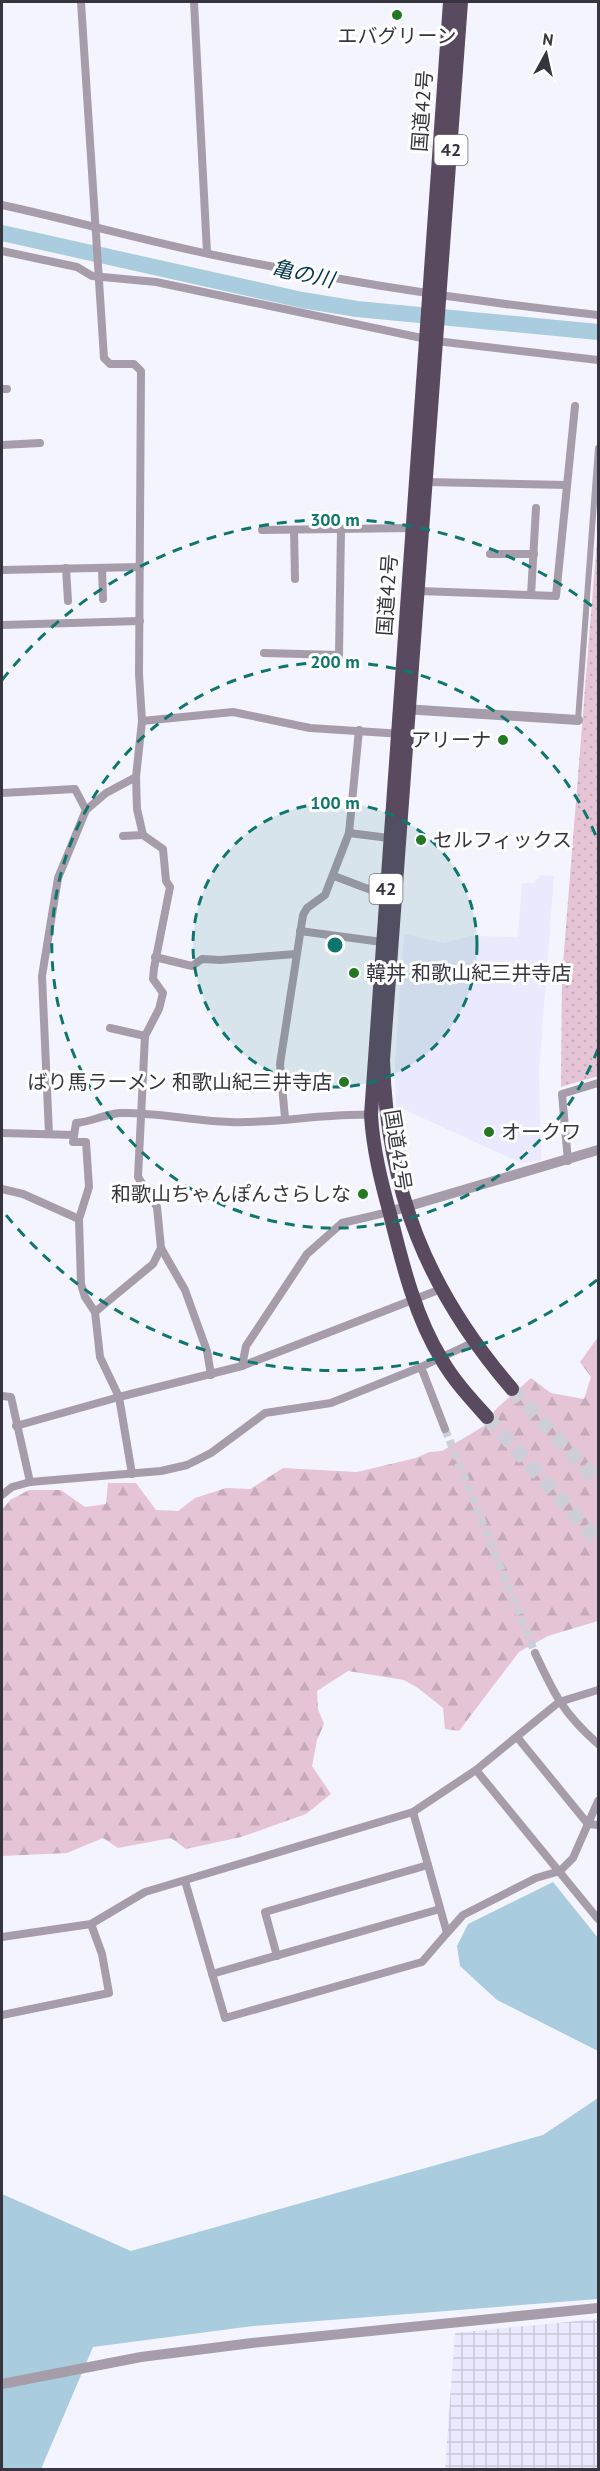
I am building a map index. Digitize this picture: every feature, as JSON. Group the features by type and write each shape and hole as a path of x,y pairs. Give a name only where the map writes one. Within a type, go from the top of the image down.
{"highway":[{"name":"国道42号","path":"405,709 412,528 431,338 450,2"},
{"name":"国道42号","path":"434,296 461,2"},
{"name":"国道42号","path":"431,338 426,482 419,591 403,734 383,1060 388,1126 396,1172 406,1207 441,1289 474,1342 512,1389"},
{"name":"国道42号","path":"403,734 389,838 371,1115 374,1148 389,1212 415,1298 441,1358 487,1417"}],"street":[{"path":"81,2 104,358 110,364 134,364 141,371 142,721 136,777 137,809 143,835"},
{"path":"194,2 207,253"},
{"path":"2,205 96,229 328,277 434,296 598,315"},
{"path":"2,251 77,267 98,274 156,282 431,338 598,360"},
{"path":"419,591 556,596 575,406"},
{"path":"2,445 40,443"},
{"path":"405,709 578,720 598,448"},
{"path":"426,482 567,485"},
{"path":"531,595 536,508"},
{"path":"262,530 412,528"},
{"path":"264,653 339,655 340,529"},
{"path":"294,530 295,579"},
{"path":"490,554 534,554"},
{"path":"2,570 140,567"},
{"path":"66,568 68,601"},
{"path":"102,568 103,599"},
{"path":"2,625 140,621"},
{"path":"142,721 233,712 310,728 403,734"},
{"path":"285,1118 280,1064 303,915 307,908 325,895 349,833 359,730"},
{"path":"49,1134 42,976 58,878 86,810 106,793 136,777"},
{"path":"2,793 75,789 86,810"},
{"path":"349,833 389,838"},
{"path":"123,836 143,835 163,849 166,881 170,887 155,957 153,979 163,993 159,1009 145,1036 143,1113 138,1177 157,1207 161,1248 185,1290 207,1351 211,1375"},
{"path":"333,876 371,890"},
{"path":"300,931 382,942"},
{"path":"155,957 192,966 202,959 220,960 296,954"},
{"path":"110,1028 145,1036"},
{"path":"568,1161 562,1094 598,1083"},
{"path":"132,1474 119,1397 100,1357 95,1312 85,1297 81,1284 79,1219 89,1187 86,1142 73,1142 76,1123 117,1113 143,1113 230,1122 339,1113 371,1115"},
{"path":"2,1133 74,1135"},
{"path":"242,1366 246,1346 307,1254 342,1223 389,1212 568,1161 598,1150"},
{"path":"2,1189 22,1194 79,1219"},
{"path":"95,1312 153,1264 161,1248"},
{"path":"16,1426 242,1366 441,1289"},
{"path":"2,1489 30,1482 132,1474 188,1465 211,1454 265,1413 331,1403 421,1368 474,1342"},
{"path":"421,1368 445,1429"},
{"path":"2,1396 11,1397 30,1482"},
{"path":"2,1495 12,1486"},
{"path":"535,1653 557,1699 579,1727 598,1744"},
{"path":"2,1937 91,1924 145,1892 412,1812 476,1770 517,1737 557,1699 598,1690"},
{"path":"517,1737 588,1824 598,1825"},
{"path":"476,1770 598,1919"},
{"path":"185,1881 225,2018 422,1962 463,1915 536,1878 560,1871 573,1858 598,1801"},
{"path":"412,1812 447,1933"},
{"path":"277,1956 265,1912 428,1865"},
{"path":"212,1974 440,1909"},
{"path":"2,2015 109,1993 102,1954 91,1924"},
{"path":"2,2384 141,2357 282,2339 598,2308"}],"shaded area":[{"name":"オークワ","path":"540,875 554,876 539,1070 541,1160 521,1163 403,1109 396,1108 395,1064 404,934 444,943 470,936 518,937 522,883 534,883"},
{"path":"553,1882 598,1938 598,2051 497,2000 460,1966 457,1946 468,1924"},
{"path":"598,2098 598,2299 253,2326 93,2347 41,2469 2,2470 2,2194 131,2251 543,2135"},
{"path":"598,2319 598,2469 445,2469 455,2333"}],"green space":[{"path":"598,526 598,1076 561,1087 562,976"},
{"path":"598,1337 598,1621 548,1636 519,1652 459,1731 445,1729 443,1708 404,1680 348,1671 317,1691 318,1709 324,1724 317,1740 312,1766 331,1794 306,1814 241,1837 186,1849 171,1838 118,1848 103,1838 67,1853 2,1856 2,1510 10,1500 29,1490 61,1490 85,1507 106,1504 108,1483 136,1483 156,1510 178,1511 195,1498 226,1488 250,1489 283,1468 357,1472 416,1458 429,1452 442,1451 484,1426 496,1409 531,1378 551,1393 584,1399 591,1377 580,1362"}],"waterway":[{"name":"亀の川","path":"2,233 302,300 357,309 598,332"}],"tunnel":[{"path":"512,1389 598,1482"},
{"path":"487,1417 598,1541"},
{"path":"445,1429 535,1653"}],"place":[{"name":"エバグリーン","path":"397,15"},
{"name":"アリーナ","path":"503,740"},
{"name":"セルフィックス","path":"421,840"},
{"name":"韓丼 和歌山紀三井寺店","path":"354,973"},
{"name":"ばり馬ラーメン 和歌山紀三井寺店","path":"344,1082"},
{"name":"オークワ","path":"489,1132"},
{"name":"和歌山ちゃんぽんさらしな","path":"363,1194"}]}
